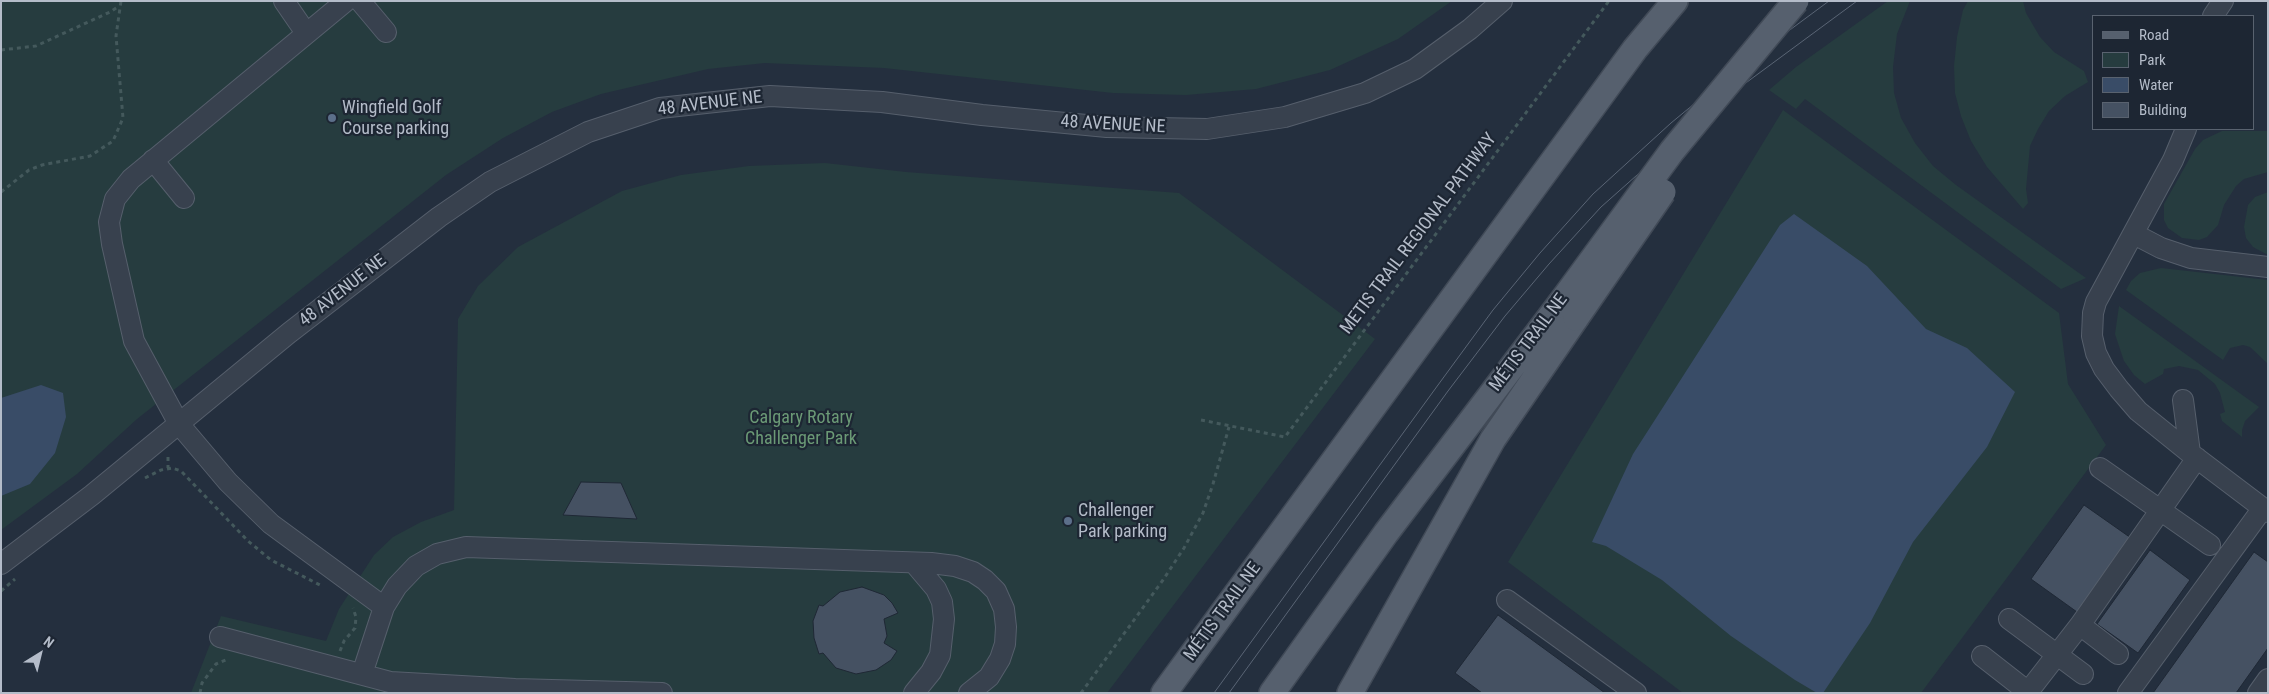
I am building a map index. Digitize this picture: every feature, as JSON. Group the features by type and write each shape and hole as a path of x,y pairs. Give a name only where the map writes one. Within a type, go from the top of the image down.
{"main road":[{"name":"MÉTIS TRAIL NE","path":"1167,686 1635,49 1675,1"},
{"name":"MÉTIS TRAIL NE","path":"1272,693 1386,532 1567,311 1672,151 1796,1"},
{"path":"1350,693 1567,311"}],"street":[{"path":"284,1 306,33"},
{"path":"346,1 131,179 115,199 109,222 112,244 134,341 179,424 228,482 271,524 384,607"},
{"path":"360,1 386,32"},
{"name":"48 AVENUE NE","path":"1,564 92,495 329,302 439,217 490,182 588,132 660,108 770,96 882,102 982,115 1107,127 1207,129 1285,117 1365,93 1416,69 1470,29 1502,1"},
{"path":"2214,15 2222,1"},
{"path":"2128,693 2265,510 2138,411 2104,369 2096,353 2092,336 2093,313 2096,302 2173,160 2186,130"},
{"path":"153,160 184,198"},
{"path":"2134,234 2161,248 2191,258 2268,268"},
{"path":"1982,656 2029,692 2056,654 2080,625 2159,511 2194,456 2183,400"},
{"path":"2100,468 2210,545"},
{"path":"362,674 384,607 397,586 416,566 437,554 466,547 955,566 973,572 985,580 996,591 1004,609 1005,644 1000,659 989,677 969,693"},
{"path":"914,563 936,589 942,602 944,619 940,655 931,672 914,693"},
{"path":"1507,600 1636,693"},
{"path":"2009,620 2083,674"},
{"path":"2080,625 2118,654"},
{"path":"220,637 390,682 515,689 662,693"},
{"path":"2258,693 2268,679"}],"path":[{"name":"METIS TRAIL REGIONAL PATHWAY","path":"1229,427 1286,437 1609,1"},
{"path":"1,50 36,46 110,12 120,3"},
{"path":"1,192 29,170 42,165 90,156 113,141 123,118 116,36 120,3"},
{"path":"1081,693 1184,548 1202,513 1220,464 1229,427 1201,420"},
{"path":"140,482 161,470 172,468 180,471 228,523 255,548 271,560 321,586"},
{"path":"1,592 22,573"},
{"path":"335,668 344,640 355,628 356,617 350,604"},
{"path":"200,693 202,683 216,664 234,656"}],"green space":[{"path":"1,1 1452,1 1398,39 1330,70 1256,89 1186,95 1113,93 884,68 765,63 708,69 601,94 552,112 503,138 446,175 137,419 77,474 1,530"},
{"path":"1888,1 1910,1 1897,34 1893,67 1894,93 1901,118 1915,143 1933,166 1956,185 2086,278 2061,289 1805,99 1796,109 1769,90 1796,67"},
{"path":"1968,1 2023,1 2026,13 2040,37 2054,52 2084,71 2088,82 2065,96 2049,111 2038,129 2030,146 2026,189 2028,203 2023,209 1987,167 1971,141 1961,116 1955,93 1954,66 1957,37 1963,10"},
{"path":"1783,110 2059,313 2068,384 2106,445 1921,693 1683,693 1508,562"},
{"path":"2222,131 2268,131 2268,172 2244,179 2236,186 2224,205 2218,225 2207,237 2199,240 2182,238 2168,228 2164,220 2164,204 2195,149 2203,140"},
{"name":"Calgary Rotary Challenger Park","path":"825,163 906,172 1179,193 1375,339 1107,693 191,693 221,616 326,641 339,609 374,555 393,537 421,522 454,510 458,319 478,286 518,247 622,191 681,175 749,166"},
{"path":"2268,192 2268,255 2253,247 2246,238 2244,227 2248,205 2255,197"},
{"path":"2161,268 2268,280 2268,364 2250,347 2243,345 2230,348 2223,360 2126,290 2131,281 2140,273"},
{"path":"2119,306 2259,407 2245,421 2242,437 2222,421 2220,414 2225,412 2220,393 2215,384 2198,370 2179,366 2164,369 2163,374 2145,384 2134,375 2124,361 2115,334"}],"water":[{"path":"1794,214 1867,266 1926,329 1967,348 2015,392 1987,447 1913,542 1870,623 1823,693 1817,693 1795,680 1731,636 1662,580 1606,546 1592,542 1633,454 1780,225"},
{"path":"41,385 63,393 66,417 55,453 30,484 1,496 1,398"}],"building":[{"path":"581,482 621,483 637,519 563,515"},
{"path":"2084,505 2131,538 2077,612 2031,579"},
{"path":"2150,550 2190,580 2138,653 2097,624"},
{"path":"2254,552 2268,562 2268,648 2236,693 2153,693"},
{"path":"862,587 884,595 898,613 884,619 887,636 884,643 897,651 891,660 876,670 856,674 836,668 823,653 819,654 814,638 813,621 819,605 823,606 840,592"},
{"path":"1498,615 1605,693 1482,693 1455,673"}],"tram line":[{"path":"1214,693 1493,310 1540,253 1593,194 1671,123 1729,75 1829,1"},
{"path":"1229,693 1448,391 1505,316 1549,264 1601,207 1681,136 1743,85 1857,1"}],"place":[{"name":"Wingfield Golf Course parking","path":"332,118"},
{"name":"Challenger Park parking","path":"1068,521"}]}
